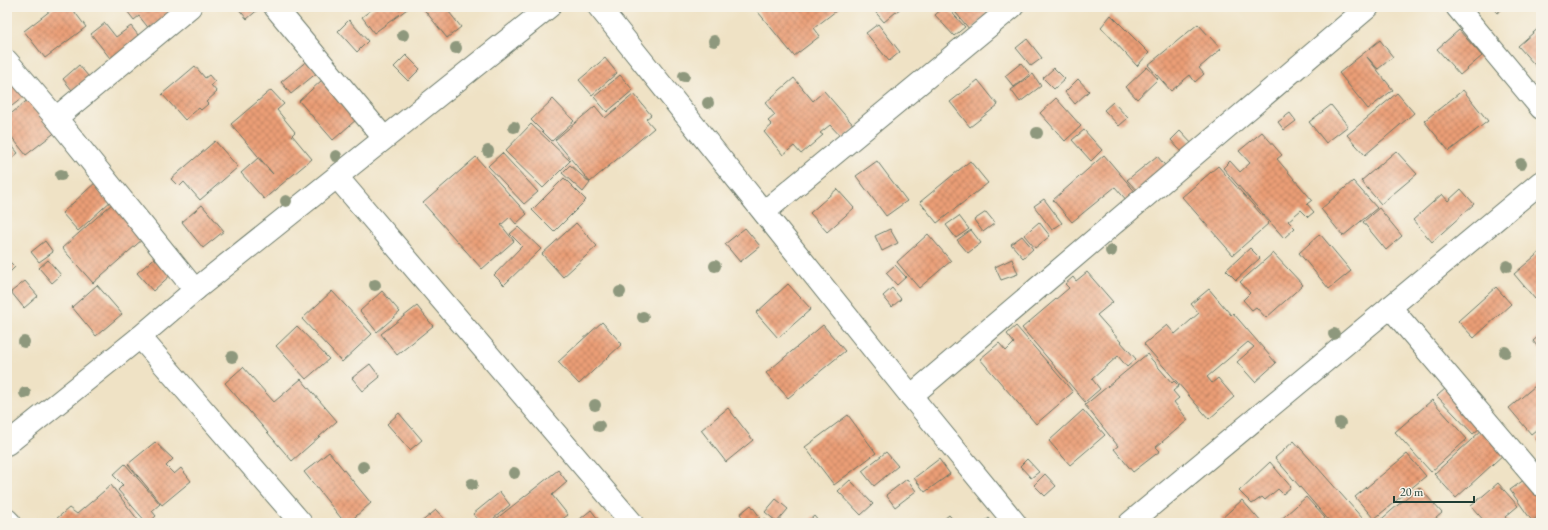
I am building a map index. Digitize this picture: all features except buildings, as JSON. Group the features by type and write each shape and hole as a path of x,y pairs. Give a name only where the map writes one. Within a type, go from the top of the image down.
{"street":[{"path":"56,118 190,7"},
{"path":"275,7 384,138"},
{"path":"8,440 140,336 195,290 549,7"},
{"path":"599,7 911,396 1015,523"},
{"path":"764,212 1012,7"},
{"path":"911,396 1368,7"},
{"path":"1457,7 1541,108"},
{"path":"7,61 56,118 195,290"},
{"path":"337,177 632,523"},
{"path":"1130,523 1541,182"},
{"path":"1390,307 1541,485"},
{"path":"140,336 301,523"},
{"path":"7,520 10,523"}]}
